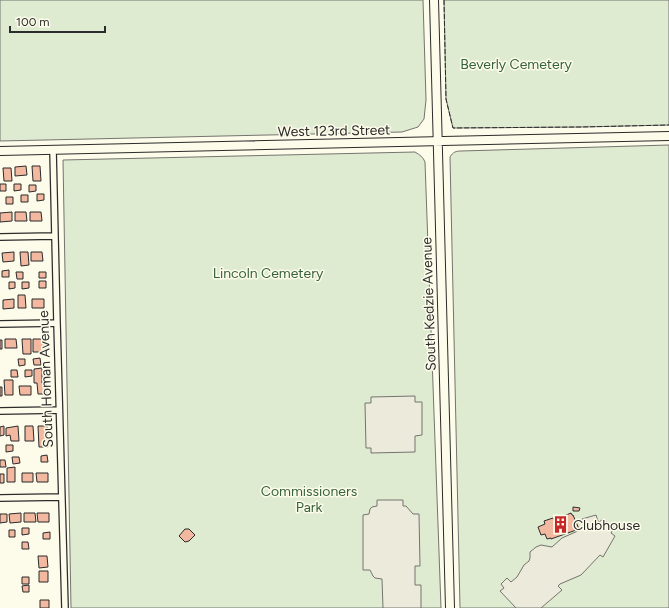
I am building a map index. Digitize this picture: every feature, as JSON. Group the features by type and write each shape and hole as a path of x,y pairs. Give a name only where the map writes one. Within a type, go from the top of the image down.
{"street":[{"name":"South Kedzie Avenue","path":"434,0 450,608"},
{"name":"West 123rd Street","path":"0,151 669,136"},
{"name":"South Homan Avenue","path":"53,150 56,323 65,608"},
{"path":"0,237 54,236"},
{"path":"0,324 56,323"},
{"path":"0,412 59,410"},
{"path":"0,498 61,497"}],"green space":[{"path":"0,0 423,0 426,100 424,119 418,127 402,132 0,141"},
{"name":"Beverly Cemetery","path":"444,0 669,0 669,125 453,128 446,99"},
{"path":"669,145 669,608 460,608 450,157 453,153 459,151"},
{"path":"415,152 421,156 425,162 441,608 71,608 63,160"}],"shaded area":[{"path":"415,396 415,402 422,402 422,435 415,436 415,452 371,453 371,448 366,448 365,403 371,403 371,397"},
{"path":"377,500 403,500 403,506 406,506 413,514 419,514 420,566 415,566 415,585 421,585 421,608 383,608 382,579 375,578 370,570 363,570 363,515 369,514 372,507 377,506"},
{"path":"596,515 599,522 603,519 614,528 611,533 615,536 603,557 600,555 581,575 560,584 558,586 562,590 541,608 516,608 500,591 504,588 501,584 507,578 511,582 517,577 524,565 529,561 530,552 536,547 541,545 552,547 562,538 580,530 584,525 582,519"}],"building":[{"path":"26,166 27,175 15,176 15,167"},
{"path":"32,166 40,166 41,181 33,181"},
{"path":"3,168 11,168 12,181 4,181"},
{"path":"0,184 6,184 6,191 0,191"},
{"path":"14,184 21,184 21,190 14,191"},
{"path":"29,185 36,185 36,191 29,192"},
{"path":"37,194 44,194 44,200 37,201"},
{"path":"21,195 28,195 28,202 21,202"},
{"path":"6,197 13,197 13,204 6,204"},
{"path":"12,212 12,221 0,222 0,213"},
{"path":"15,212 26,212 27,221 15,221"},
{"path":"30,212 41,212 42,221 30,221"},
{"path":"14,252 14,261 3,262 2,253"},
{"path":"20,252 28,252 29,265 21,266"},
{"path":"31,252 42,252 43,261 31,261"},
{"path":"9,270 9,277 2,277 2,271"},
{"path":"16,272 23,272 23,279 17,279"},
{"path":"39,272 46,272 46,278 39,278"},
{"path":"39,281 46,281 46,288 39,288"},
{"path":"9,282 15,282 15,288 9,289"},
{"path":"22,282 29,282 29,288 22,289"},
{"path":"18,295 25,295 26,308 18,308"},
{"path":"14,299 14,308 3,309 3,300"},
{"path":"32,299 44,299 44,308 32,308"},
{"path":"5,339 16,339 17,348 5,348"},
{"path":"22,339 31,339 31,354 23,354"},
{"path":"33,339 45,339 45,352 33,352"},
{"path":"0,340 2,340 2,349 0,349"},
{"path":"40,358 41,365 34,365 33,359"},
{"path":"18,359 25,359 25,365 19,366"},
{"path":"42,368 42,383 46,382 46,394 38,394 37,383 34,383 34,369"},
{"path":"11,370 17,370 18,377 11,377"},
{"path":"25,370 32,370 32,376 25,377"},
{"path":"4,380 13,380 13,395 5,395"},
{"path":"19,386 31,386 31,395 20,395"},
{"path":"0,387 2,387 2,396 0,396"},
{"path":"4,426 4,435 0,436 0,427"},
{"path":"18,426 19,441 11,441 10,435 6,436 6,428"},
{"path":"25,426 33,426 34,441 25,441"},
{"path":"38,426 47,426 48,447 39,447"},
{"path":"6,445 13,445 13,451 6,452"},
{"path":"47,455 48,462 41,462 41,456"},
{"path":"12,457 19,457 20,463 13,464"},
{"path":"0,460 5,460 6,467 0,467"},
{"path":"15,467 15,482 7,482 7,468"},
{"path":"22,473 33,473 33,482 22,482"},
{"path":"36,473 48,473 48,482 37,482"},
{"path":"0,474 4,474 4,483 0,483"},
{"path":"573,507 580,508 579,511 573,511"},
{"path":"21,513 21,522 10,523 9,514"},
{"path":"24,513 35,513 36,522 24,522"},
{"path":"37,513 49,513 49,522 38,522"},
{"name":"Clubhouse","path":"571,513 579,529 551,539 547,539 545,534 541,535 538,527 545,524 544,521 553,518 554,520"},
{"path":"0,514 7,514 7,522 0,523"},
{"path":"22,528 29,528 29,534 22,535"},
{"path":"185,529 189,529 195,535 189,541 185,542 179,536"},
{"path":"9,530 15,530 15,537 9,537"},
{"path":"50,532 50,539 43,539 43,533"},
{"path":"22,542 28,542 29,549 22,549"},
{"path":"38,556 47,556 48,567 39,568"},
{"path":"39,571 48,571 48,582 39,582"},
{"path":"22,577 29,577 29,584 22,584"},
{"path":"29,585 29,592 23,592 22,586"},
{"path":"40,600 49,600 49,608 40,608"}],"fence":[{"path":"444,0 446,99 453,128 669,125"}],"place":[{"name":"Clubhouse","path":"560,525"}],"park label":[{"name":"Lincoln Cemetery","path":"268,273"},
{"name":"Commissioners Park","path":"309,500"}]}
